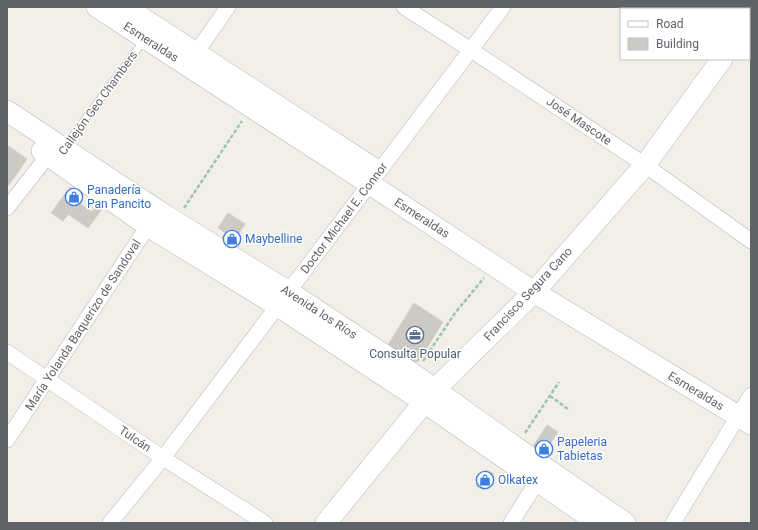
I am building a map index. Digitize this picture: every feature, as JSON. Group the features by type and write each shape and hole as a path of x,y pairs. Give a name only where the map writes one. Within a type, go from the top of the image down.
{"main road":[{"name":"Esmeraldas","path":"97,7 150,32 539,287 747,410"},
{"name":"Esmeraldas","path":"125,7 150,32"},
{"name":"Esmeraldas","path":"191,59 252,107 374,178 494,266 539,287"},
{"name":"Francisco Segura Cano","path":"326,523 430,396 539,287 645,165 721,60"},
{"name":"Avenida los Ríos","path":"7,111 56,152"},
{"name":"Avenida los Ríos","path":"7,128 56,152 430,396 542,475 625,523"},
{"name":"Avenida los Ríos","path":"283,299 413,374 430,396 515,447 542,475 598,523"}],"street":[{"path":"191,59 228,7"},
{"name":"José Mascote","path":"404,7 645,165 751,241"},
{"name":"Doctor Michael E. Connor","path":"110,523 163,458 503,7"},
{"path":"7,208 56,152"},
{"name":"María Yolanda Baquerizo de Sandoval","path":"7,440 47,379 160,219"},
{"name":"Tulcán","path":"7,352 163,458 265,523"},
{"path":"673,523 747,410"},
{"path":"511,523 542,475"}],"lane":[{"name":"Callejón Geo Chambers","path":"56,152 150,32"}],"path":[{"path":"160,219 252,107"},
{"path":"413,374 455,313 494,266"},
{"path":"515,447 559,382"},
{"path":"550,396 568,409"}],"building":[{"path":"7,145 27,159 9,185 7,183"},
{"path":"70,187 82,196 63,221 51,213"},
{"path":"77,201 92,212 97,204 103,208 88,228 68,214"},
{"path":"228,213 236,218 226,233 218,228"},
{"path":"236,218 245,224 229,248 220,242"},
{"name":"Consulta Popular","path":"414,303 443,322 419,361 411,362 386,348"},
{"path":"547,425 558,432 542,456 531,449"},
{"name":"Olkatex","path":"486,470 494,474 484,490 476,486"}],"place":[{"name":"Panadería Pan Pancito","path":"74,197"},
{"name":"Maybelline","path":"232,239"},
{"name":"Consulta Popular","path":"415,335"},
{"name":"Papeleria Tabietas","path":"544,449"},
{"name":"Olkatex","path":"485,480"}]}
